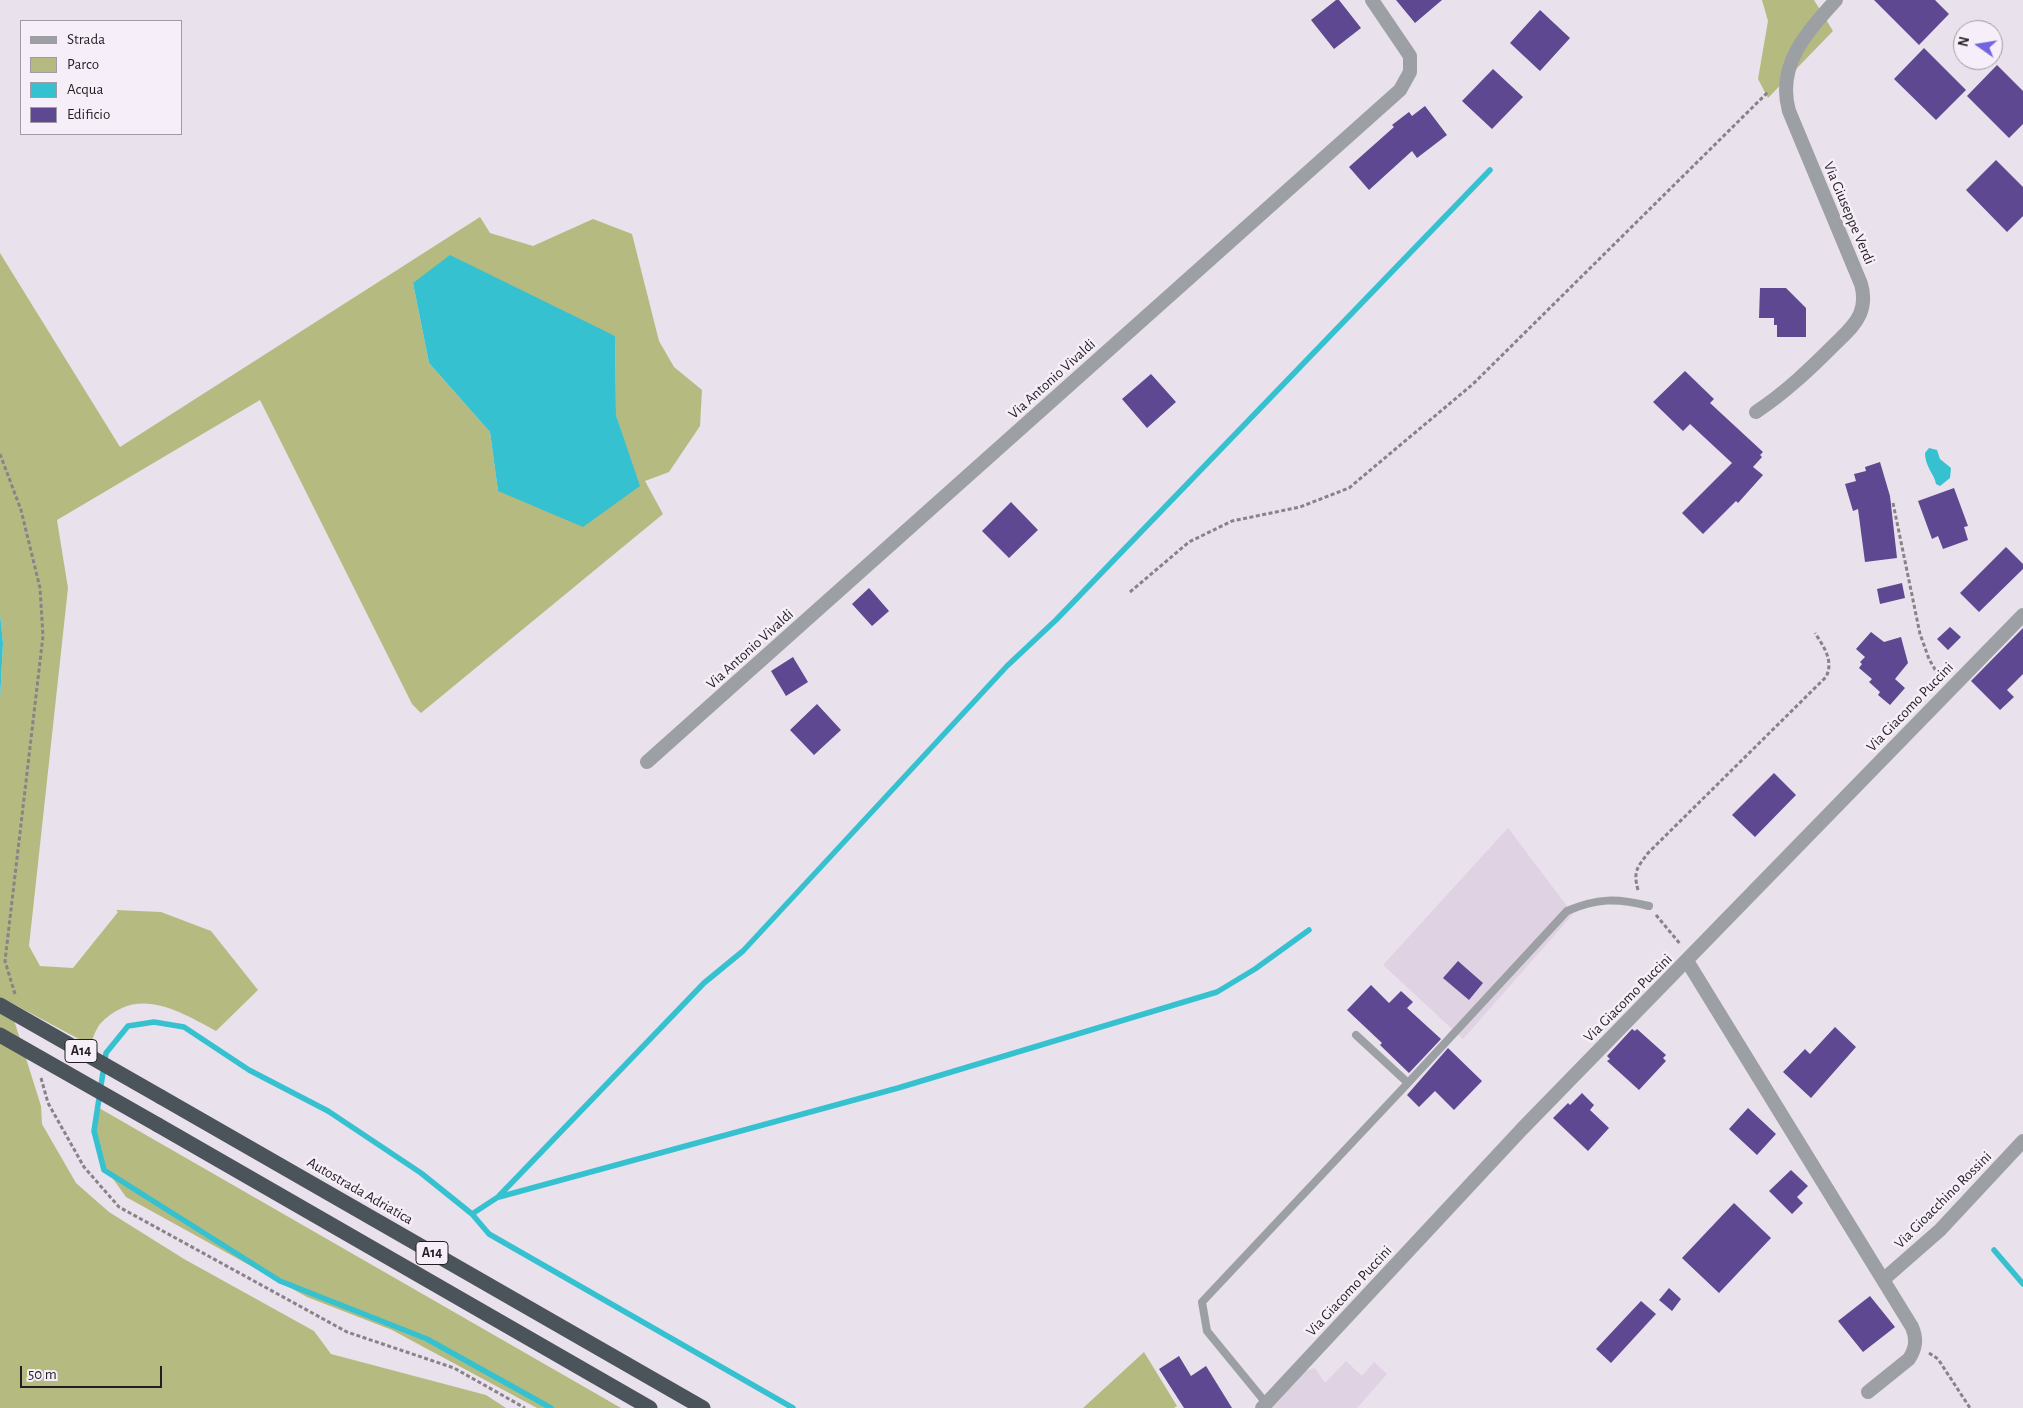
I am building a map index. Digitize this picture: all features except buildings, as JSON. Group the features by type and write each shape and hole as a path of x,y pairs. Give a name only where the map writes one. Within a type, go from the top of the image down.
{"highway":[{"name":"Autostrada Adriatica","path":"0,1005 703,1408"},
{"name":"A14","path":"0,1035 650,1408"}],"street":[{"name":"Via Antonio Vivaldi","path":"647,762 1400,90 1410,72 1410,56 1372,0"},
{"name":"Via Giuseppe Verdi","path":"1756,412 1789,389 1853,325 1860,313 1863,301 1861,284 1789,111 1784,92 1790,62 1797,50 1836,0"},
{"name":"Via Giacomo Puccini","path":"1264,1406 1522,1130 2023,615"},
{"path":"1689,959 1912,1327 1916,1339 1913,1353 1904,1364 1868,1392"},
{"name":"Via Gioacchino Rossini","path":"1884,1279 1940,1230 2023,1141"}],"lane":[{"path":"1264,1406 1207,1331 1202,1302 1567,911 1587,903 1623,900 1649,906"},
{"path":"1356,1035 1408,1083"}],"path":[{"path":"1130,592 1189,542 1206,533 1232,521 1300,507 1349,488 1356,483 1474,384 1786,75"},
{"path":"0,454 21,510 38,580 43,636 5,962 17,999"},
{"path":"1893,503 1920,634 1929,660 1948,692"},
{"path":"1689,959 1638,891 1635,879 1636,870 1648,853 1826,677 1830,670 1829,658 1825,647 1815,633"},
{"path":"40,1075 48,1103 84,1167 120,1207 347,1332 454,1368 525,1408"},
{"path":"1915,1346 1938,1359 1970,1408"}],"shaded area":[{"path":"1508,828 1573,914 1463,1039 1383,965"},
{"path":"1346,1361 1362,1376 1374,1362 1387,1374 1357,1408 1266,1408 1299,1373 1315,1368 1325,1383"}],"green space":[{"path":"1762,0 1814,0 1833,31 1768,98 1758,79 1768,21"},
{"path":"480,217 490,233 533,246 593,219 632,234 659,341 674,367 702,390 700,426 669,472 645,481 663,514 421,713 412,704 260,400 57,520 68,588 29,946 40,966 73,968 118,912 116,910 161,912 211,931 258,990 216,1031 172,1009 143,1004 128,1006 114,1012 100,1024 90,1045 8,1001 41,1106 42,1124 76,1183 109,1212 184,1259 314,1331 331,1354 486,1395 506,1408 0,1408 0,700 3,643 0,614 0,253 120,447","holes":["413,283 615,336 616,415 639,486 498,491 490,432 429,363"]},
{"path":"99,1108 621,1408 537,1408 392,1330 307,1297 126,1197 106,1169 95,1132"},
{"path":"1144,1352 1177,1406 1174,1408 1083,1408"}],"water":[{"path":"450,255 615,336 616,415 640,486 583,527 498,491 490,432 429,363 413,283"},
{"path":"1929,448 1937,450 1940,459 1951,468 1950,478 1940,486 1936,484 1925,458 1925,453"},
{"path":"0,614 3,643 0,700"}],"waterway":[{"path":"551,1408 427,1339 280,1281 104,1170 94,1131 106,1053 128,1026 154,1022 184,1027 249,1070 328,1111 421,1173 472,1214 498,1197 704,983 743,951 1007,666 1056,620 1490,170"},
{"path":"499,1197 898,1088 1217,992 1255,969 1309,930"},
{"path":"472,1214 489,1234 793,1408"},
{"path":"1994,1250 2023,1284"}]}
